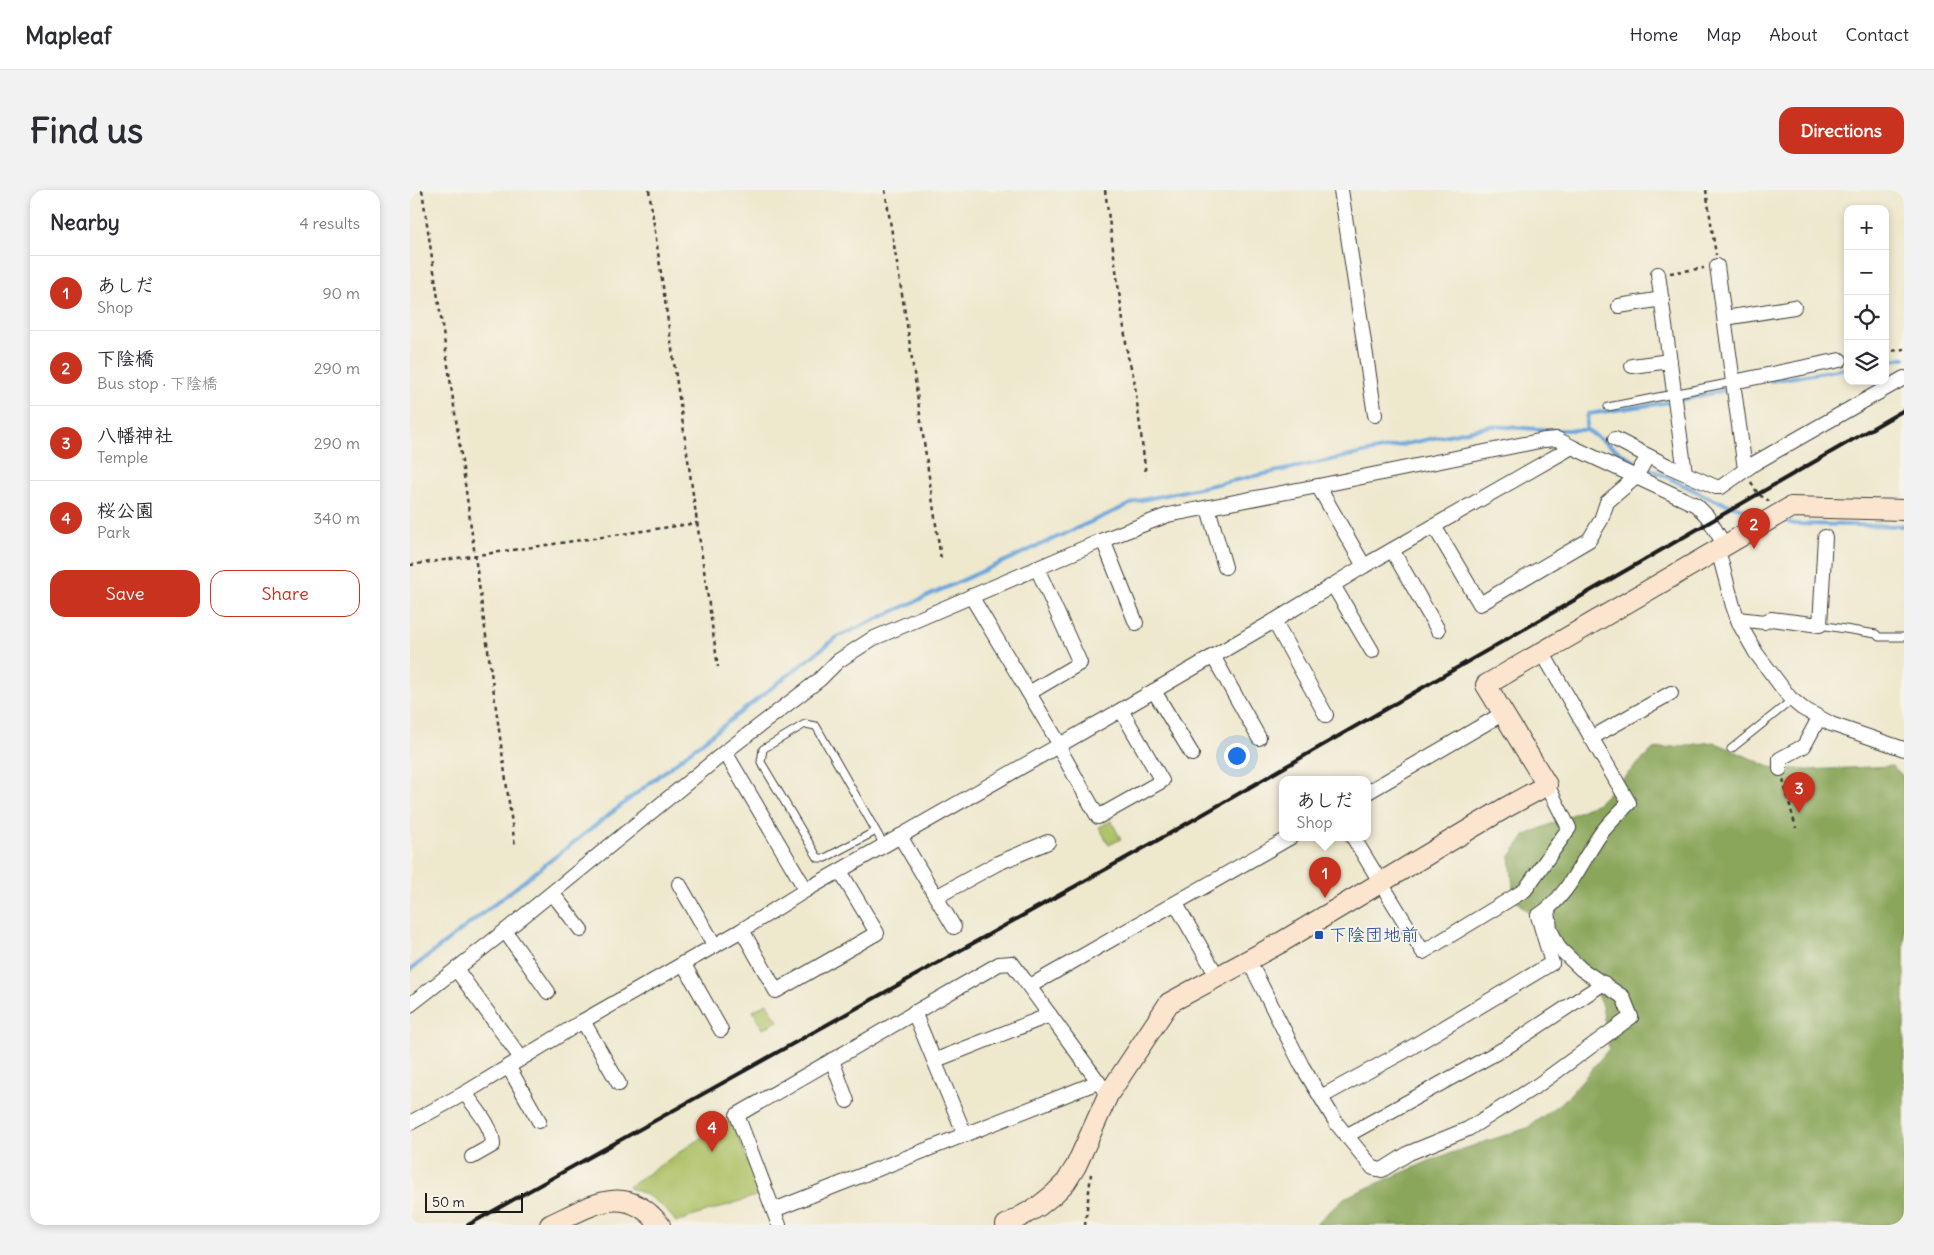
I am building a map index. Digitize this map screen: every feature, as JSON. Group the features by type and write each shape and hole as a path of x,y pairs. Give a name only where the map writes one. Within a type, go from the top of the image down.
{"street":[{"path":"1341,190 1375,416"},
{"path":"1718,266 1733,382 1748,476"},
{"path":"1658,274 1685,473"},
{"path":"1619,306 1662,299"},
{"path":"1725,318 1794,307"},
{"path":"1632,366 1670,360"},
{"path":"1733,382 1840,360"},
{"path":"1615,439 1646,458 1720,488 1748,476 1904,378"},
{"path":"410,1005 505,931 724,752 819,680 838,661 872,639 1103,540 1168,515 1544,440 1557,439 1696,506 1707,516 1722,548 1738,619 1756,653 1792,700 1818,718 1904,750"},
{"path":"410,1123 465,1093 583,1021 715,946 806,890 1274,622 1364,566 1572,447"},
{"path":"1434,526 1480,604 1589,540 1602,520 1607,502 1637,476 1646,458"},
{"path":"1318,486 1364,566"},
{"path":"1355,841 1423,952 1525,890 1569,828 1547,785 1486,685 1747,533 1777,506 1904,510"},
{"path":"1208,508 1225,567"},
{"path":"1738,619 1764,622 1771,619 1820,625 1825,537"},
{"path":"1103,540 1136,623"},
{"path":"1392,550 1438,630"},
{"path":"1029,694 1080,663 1037,568"},
{"path":"1333,585 1372,651"},
{"path":"971,596 1059,745 1098,817 1162,781 1121,710"},
{"path":"1274,622 1326,715"},
{"path":"1321,1097 1405,1051 1552,963 1538,916 1548,910 1564,893 1602,832 1629,803 1542,652"},
{"path":"1213,656 1259,738"},
{"path":"1154,691 1192,754"},
{"path":"1592,738 1671,693"},
{"path":"1371,790 1502,714"},
{"path":"1780,769 1780,759 1804,746 1818,718"},
{"path":"724,752 806,890"},
{"path":"1006,1225 1023,1216 1054,1194 1066,1182 1076,1166 1103,1088 1169,1003 1381,884 1505,808 1547,785"},
{"path":"900,836 954,927"},
{"path":"1030,986 1284,841"},
{"path":"936,897 998,863 1048,842"},
{"path":"742,930 776,991 877,933 840,871"},
{"path":"679,884 715,946"},
{"path":"552,893 581,930"},
{"path":"1176,904 1217,976"},
{"path":"1248,959 1302,1066 1321,1097 1346,1136 1373,1168 1382,1170 1409,1153 1468,1129 1538,1085 1632,1017 1623,997 1581,969 1559,948 1550,929 1548,910"},
{"path":"505,931 548,992"},
{"path":"683,963 721,1030"},
{"path":"779,1225 737,1115 999,964 1012,963 1103,1088"},
{"path":"456,969 521,1058"},
{"path":"1346,1136 1505,1048 1604,983"},
{"path":"914,1012 936,1060 965,1134"},
{"path":"936,1060 1050,1015"},
{"path":"583,1021 619,1084"},
{"path":"832,1060 846,1102"},
{"path":"508,1066 539,1121"},
{"path":"774,1210 965,1134 1103,1088"},
{"path":"465,1093 491,1130 493,1138 493,1144 472,1158"},
{"path":"550,1225 590,1206 610,1199 628,1200 644,1208 660,1225"}],"lane":[{"path":"1608,407 1675,401 1733,382"},
{"path":"1820,625 1876,634 1879,637 1904,637"},
{"path":"1731,749 1792,700"},
{"path":"876,831 826,858 818,858 761,762 763,749 806,724 816,726 876,831 884,845"}],"path":[{"path":"422,190 460,440 474,555 515,846"},
{"path":"649,190 718,667"},
{"path":"885,190 903,297 941,559"},
{"path":"1106,190 1128,357 1134,378 1146,475"},
{"path":"1658,274 1718,266 1706,190"},
{"path":"1889,351 1904,349"},
{"path":"1748,476 1758,494 1777,506"},
{"path":"410,565 697,523"},
{"path":"1780,769 1796,828"},
{"path":"1076,1166 1091,1174 1085,1225"}],"green space":[{"path":"1714,742 1770,767 1808,770 1892,766 1904,777 1904,1225 1315,1225 1344,1198 1436,1158 1527,1128 1567,1098 1609,1049 1602,1006 1580,960 1514,899 1510,856 1526,835 1598,803 1653,749"},
{"path":"1111,821 1121,839 1109,845 1099,827"},
{"path":"767,1003 778,1021 763,1029 753,1011"},
{"path":"730,1118 762,1194 676,1222 655,1200 628,1187"}],"waterway":[{"path":"1889,360 1904,358"},
{"path":"1771,381 1844,369"},
{"path":"1678,401 1730,389"},
{"path":"1586,430 1588,414 1671,402"},
{"path":"410,970 837,637 1137,501 1491,426 1586,430 1634,461 1714,500 1763,515"},
{"path":"1782,520 1794,524 1904,526"}],"railway":[{"path":"468,1225 1167,835 1904,410"}],"place":[{"name":"下陰橋","path":"1754,549"},
{"name":"八幡神社","path":"1799,813"},
{"name":"あしだ","path":"1325,898"},
{"name":"下陰団地前","path":"1319,935"},
{"name":"桜公園","path":"712,1152"}]}
